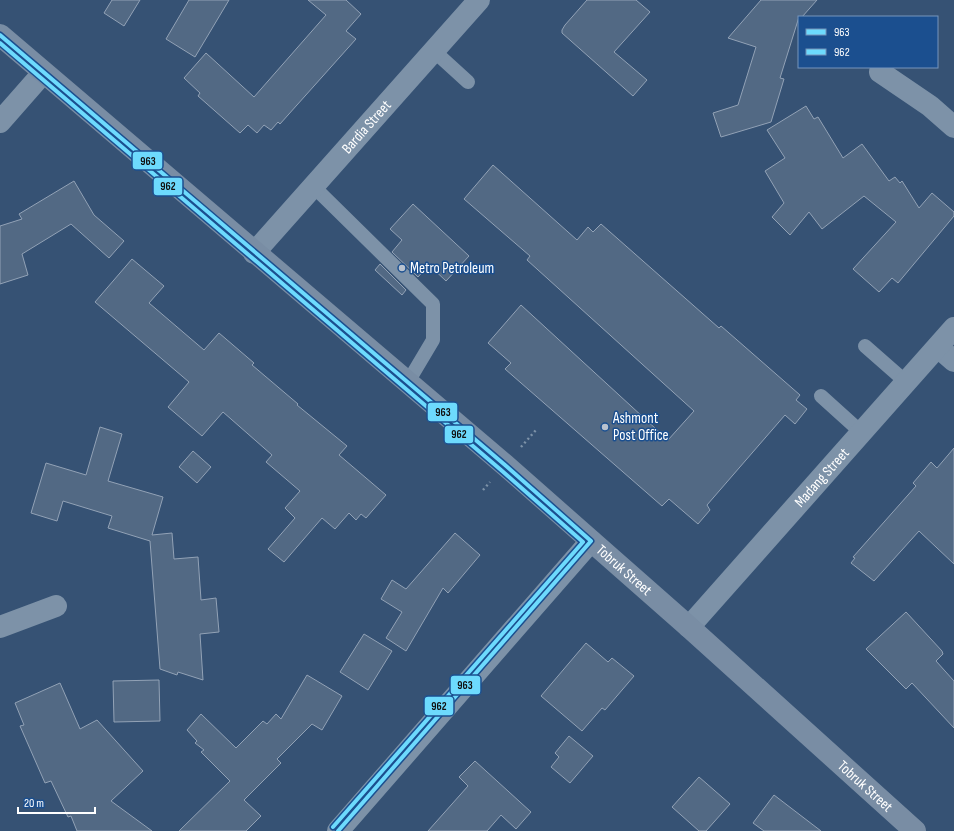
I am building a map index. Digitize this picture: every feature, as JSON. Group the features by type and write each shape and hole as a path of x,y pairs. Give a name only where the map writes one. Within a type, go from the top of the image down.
{"street":[{"name":"Bardia Street","path":"254,253 479,0"},
{"name":"Tobruk Street","path":"0,35 254,253 408,382 690,627 915,831"},
{"path":"880,72 930,106 954,127"},
{"path":"0,122 43,73"},
{"name":"Madang Street","path":"690,627 954,328"},
{"path":"938,347 954,361"},
{"path":"338,831 591,541"},
{"path":"0,627 56,606"}],"lane":[{"path":"434,51 468,82"},
{"path":"313,186 433,304 433,340 408,382"},
{"path":"865,346 906,382"},
{"path":"821,396 862,432"}],"building":[{"path":"112,0 140,0 124,26 104,13"},
{"path":"189,0 229,0 195,57 166,39"},
{"path":"308,0 346,0 361,14 346,31 356,39 280,124 278,122 271,130 264,125 257,133 248,125 240,133 198,96 200,93 184,78 206,53 254,97 326,15"},
{"path":"587,0 636,0 650,12 614,52 647,80 633,96 562,33 565,25"},
{"path":"761,0 817,0 803,16 798,16 780,78 784,79 771,122 721,137 713,113 738,105 756,47 728,38"},
{"path":"806,106 814,119 818,117 843,158 862,144 889,181 895,177 900,183 902,181 919,208 932,193 954,212 954,216 898,283 892,278 879,292 853,269 896,222 864,196 822,229 809,212 790,235 772,217 784,203 765,171 785,158 767,130"},
{"path":"493,165 577,240 588,227 593,232 601,224 719,328 721,326 800,395 796,400 807,409 795,424 785,415 707,505 710,510 698,524 669,499 662,506 505,369 511,363 488,343 521,305 668,440 694,411 527,260 530,256 464,199"},
{"path":"74,181 94,215 124,241 109,258 71,224 22,254 28,275 0,284 0,226 22,219 19,214"},
{"path":"413,204 469,256 446,281 429,265 418,277 392,252 402,240 390,229"},
{"path":"132,259 164,286 149,303 204,350 219,333 254,363 252,365 298,404 297,405 347,446 339,455 386,495 366,518 361,514 356,520 349,513 335,529 322,518 284,562 268,549 295,518 285,508 300,491 266,462 272,455 223,412 202,436 168,407 189,382 95,302"},
{"path":"380,264 406,290 402,295 375,270"},
{"path":"100,427 122,434 108,481 163,497 152,535 172,533 174,559 198,557 201,600 216,598 219,632 200,634 203,680 178,672 177,675 160,669 150,541 108,528 112,516 63,501 57,521 31,513 46,463 86,475"},
{"path":"954,448 954,564 919,531 874,581 851,563 855,558 853,557 916,486 913,483 931,462 937,468"},
{"path":"193,451 211,467 197,483 179,467"},
{"path":"455,533 480,555 448,593 443,588 406,651 386,638 402,612 381,599 392,580 406,589"},
{"path":"906,612 942,651 943,654 936,661 954,681 954,728 912,683 906,689 866,649"},
{"path":"364,634 392,651 368,690 340,672"},
{"path":"586,643 608,662 612,658 634,676 605,710 602,708 582,731 541,696"},
{"path":"307,675 342,696 322,730 312,724 277,759 281,763 244,800 261,816 246,831 179,831 230,781 201,752 204,750 195,743 197,741 187,730 201,714 236,748 263,721 267,724 276,714 281,719"},
{"path":"159,680 160,721 114,722 113,681"},
{"path":"60,683 80,729 97,720 143,771 111,801 152,831 77,831 71,816 68,817 51,781 45,783 20,726 24,725 15,703"},
{"path":"569,736 593,756 570,783 551,767 559,757 555,753"},
{"path":"475,761 531,812 516,829 501,815 487,831 428,831 468,786 459,777"},
{"path":"699,777 730,804 706,831 699,831 672,807"},
{"path":"774,795 821,831 764,831 753,823"}],"transit line":[{"name":"963","path":"0,35 505,465 591,541 338,831"},
{"name":"962","path":"0,43 501,470 583,542 333,827"}],"place":[{"name":"Metro Petroleum","path":"402,268"},
{"name":"Ashmont Post Office","path":"605,427"}]}
